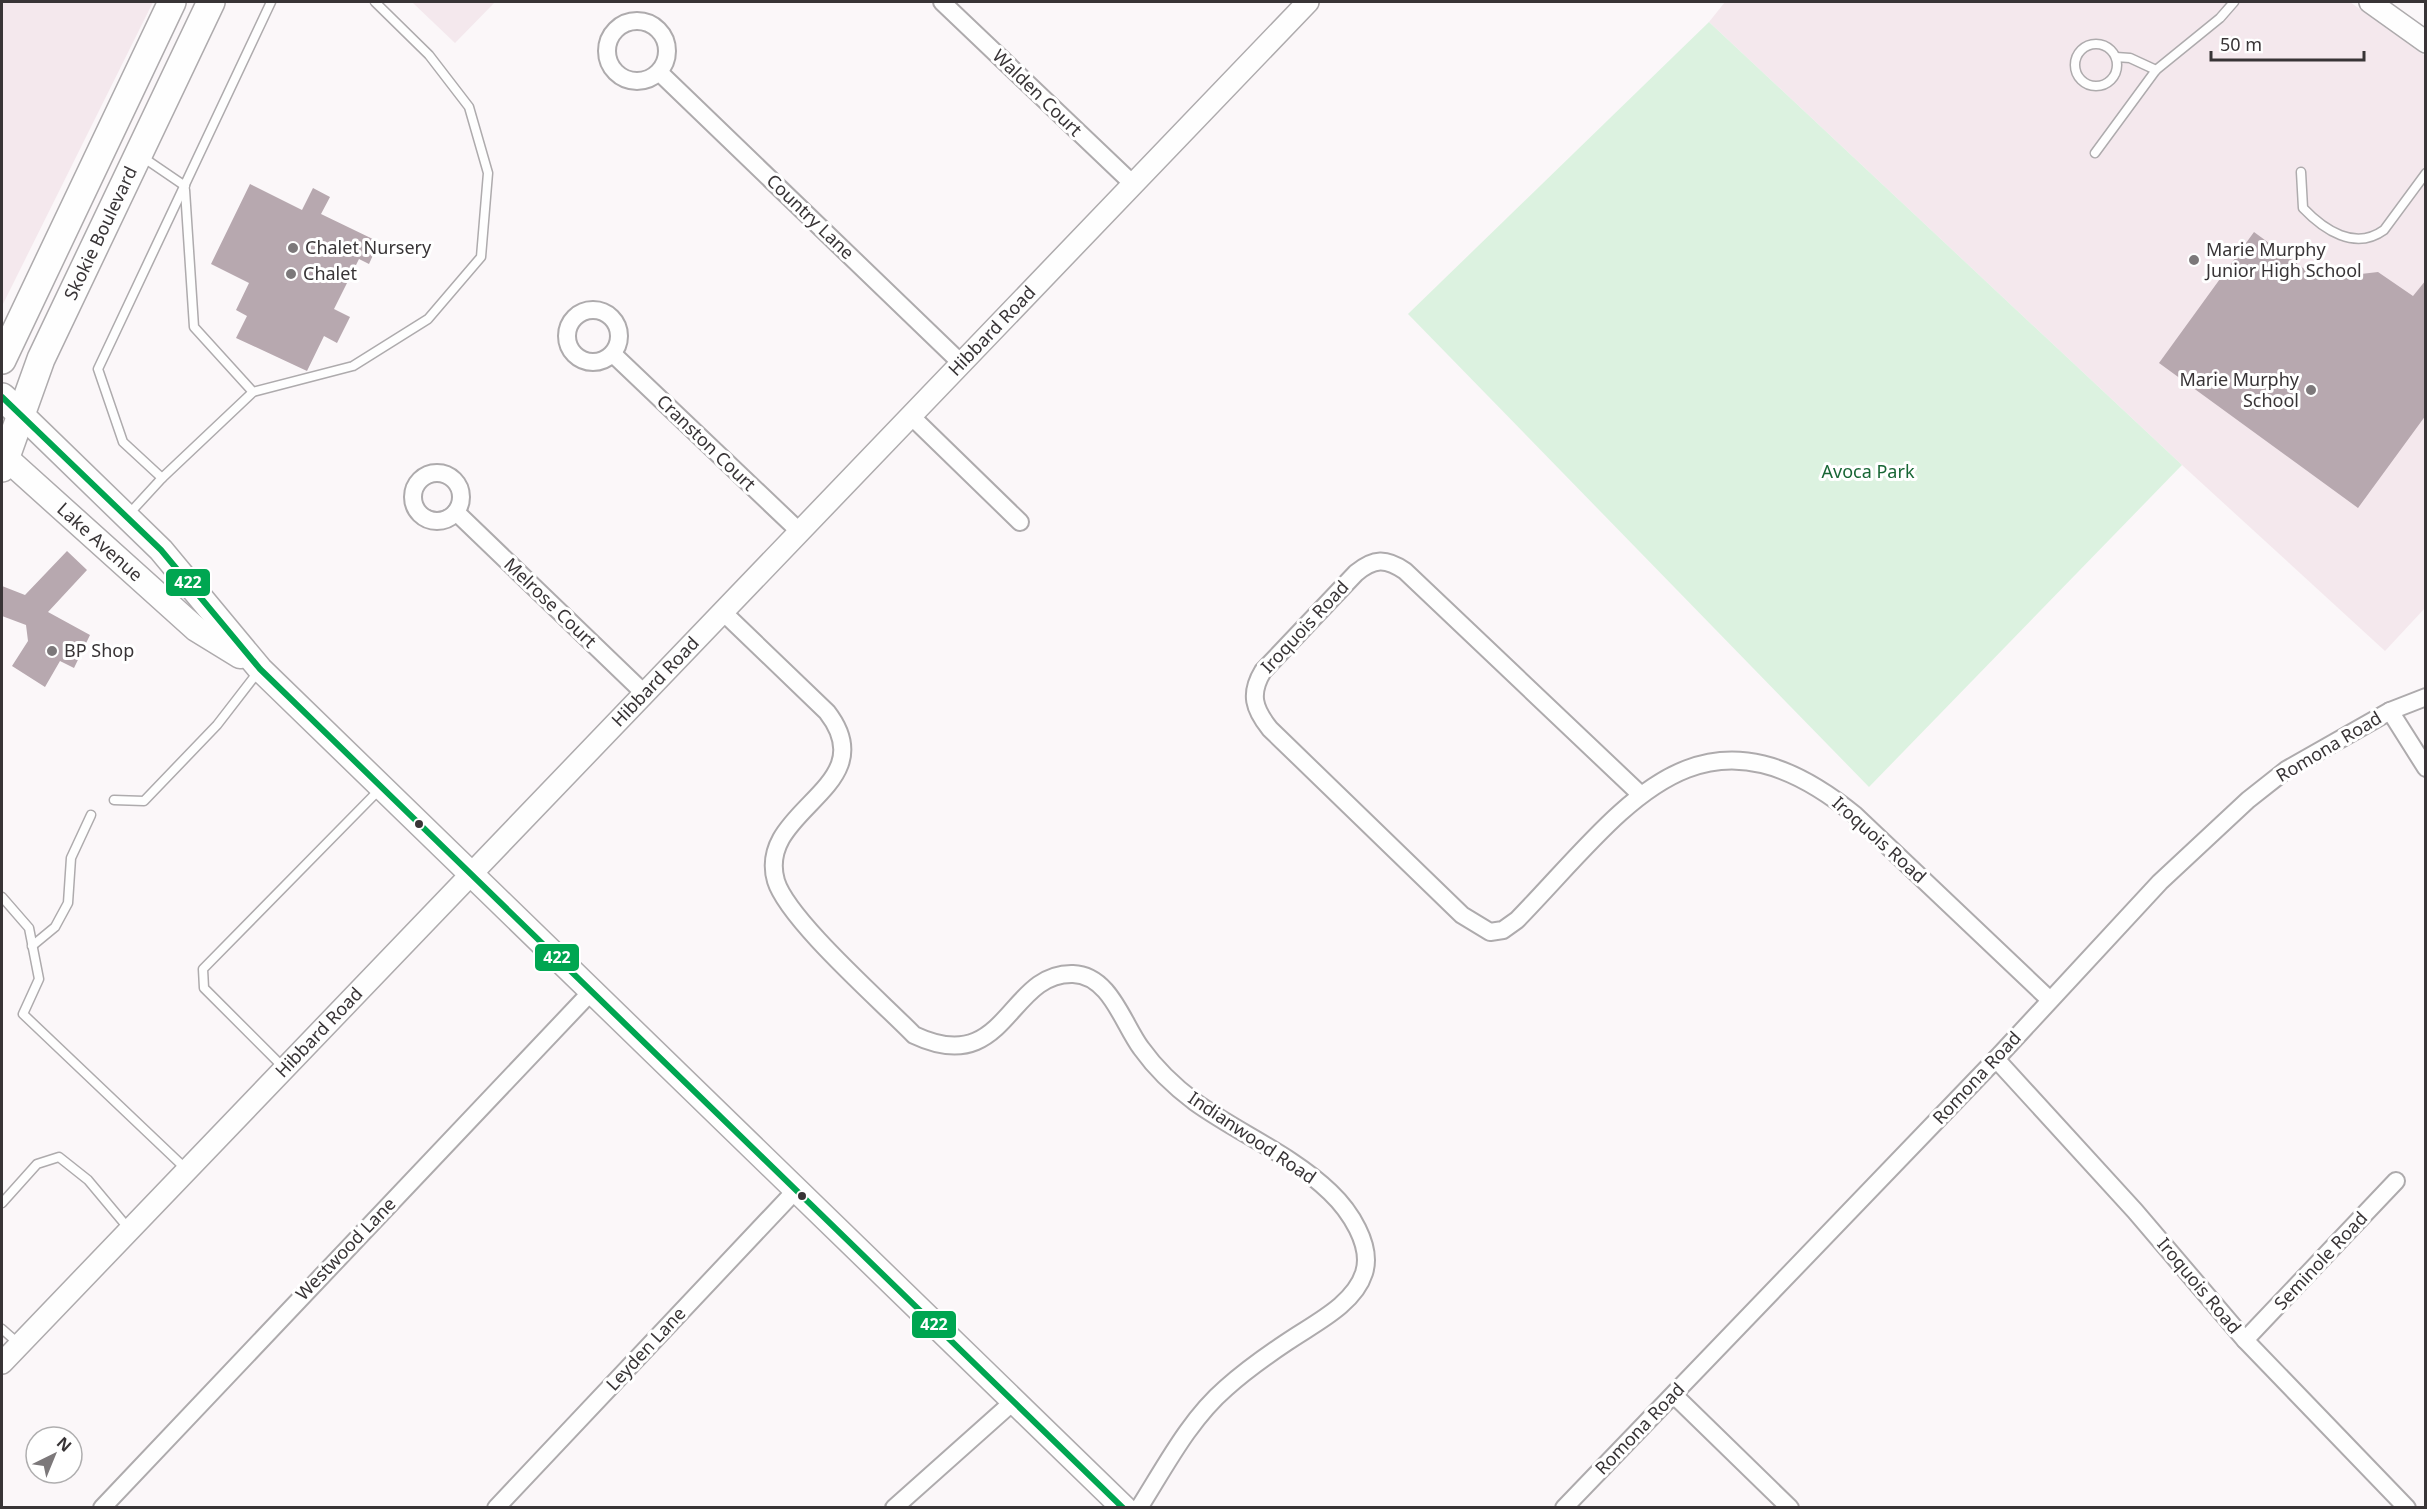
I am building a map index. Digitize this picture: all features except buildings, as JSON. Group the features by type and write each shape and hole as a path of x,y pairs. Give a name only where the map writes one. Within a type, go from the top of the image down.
{"main road":[{"name":"Skokie Boulevard","path":"2,360 172,2"},
{"name":"Skokie Boulevard","path":"3,460 22,415 41,358 211,2"},
{"name":"Lake Avenue","path":"2,397 161,550 260,669 1124,1508"},
{"name":"Lake Avenue","path":"3,460 196,629 260,669"}],"street":[{"name":"Walden Court","path":"942,2 1133,184"},
{"name":"Hibbard Road","path":"2,1363 1308,2"},
{"path":"2370,2 2426,42"},
{"name":"Country Lane","path":"659,72 961,363"},
{"name":"Cranston Court","path":"613,354 800,532"},
{"path":"911,416 1020,522"},
{"name":"Melrose Court","path":"456,512 644,693"},
{"name":"Iroquois Road","path":"1640,794 1406,571 1393,563 1380,560 1368,564 1356,573 1263,670 1256,682 1253,699 1258,714 1270,729 1462,915 1490,932 1503,930 1517,920 1640,794 1691,766 1715,762 1770,766 1824,790 1855,815 2050,1000"},
{"name":"Indianwood Road","path":"723,612 827,712 838,726 842,743 843,760 834,778 791,824 779,842 774,861 776,881 787,903 811,931 914,1035 933,1044 953,1047 973,1044 991,1032 1041,984 1055,977 1074,974 1093,981 1109,994 1141,1048 1162,1074 1226,1123 1309,1175 1347,1212 1361,1237 1365,1264 1356,1288 1322,1319 1225,1389 1183,1439 1139,1508"},
{"name":"Romona Road","path":"1564,1508 1996,1059 2160,882 2248,800 2286,770 2390,711 2426,697"},
{"path":"2390,711 2426,768"},
{"name":"Westwood Lane","path":"102,1508 591,992"},
{"name":"Iroquois Road","path":"1996,1059 2127,1202 2246,1340 2407,1508"},
{"name":"Seminole Road","path":"2246,1340 2396,1181"},
{"name":"Leyden Lane","path":"496,1508 796,1190"},
{"path":"1674,1395 1790,1508"},
{"path":"894,1508 1014,1401"}],"lane":[{"path":"162,478 123,442 98,369 272,2"},
{"path":"127,517 162,478 253,392 353,366 428,319 482,257 488,173 469,107 429,55 375,2"},
{"path":"2095,153 2156,70 2220,18 2234,2"},
{"path":"2116,57 2118,64 2114,77 2103,85 2090,85 2084,82 2076,71 2076,57 2085,46 2092,44 2107,46 2116,57 2130,58 2156,70"},
{"path":"138,154 184,186"},
{"path":"2301,172 2303,208 2334,234 2346,239 2376,236 2384,230 2426,173"},
{"path":"184,186 194,327 253,392"},
{"path":"114,800 144,801 217,725 260,669"},
{"path":"285,1068 204,988 202,969 381,788"},
{"path":"32,946 55,927 68,903 71,858 91,815"},
{"path":"2,897 28,928 39,979 23,1014 187,1170"},
{"path":"2,1203 37,1164 59,1157 88,1180 130,1229"},
{"path":"2,1329 19,1344"}],"shaded area":[{"path":"2,2 153,2 2,306"},
{"path":"412,2 495,2 455,43"},
{"name":"Marie Murphy Junior High School","path":"1725,2 2350,2 2425,56 2425,608 2385,651 2182,465 1709,22"}],"green space":[{"name":"Avoca Park","path":"1709,22 2182,465 1869,787 1408,314"}],"transit line":[{"name":"422","path":"2,397 161,550 260,669 1123,1508"}],"place":[{"name":"Chalet Nursery","path":"293,248"},
{"name":"Marie Murphy Junior High School","path":"2194,260"},
{"name":"Chalet","path":"291,274"},
{"name":"Marie Murphy School","path":"2311,390"},
{"name":"BP Shop","path":"52,651"}]}
